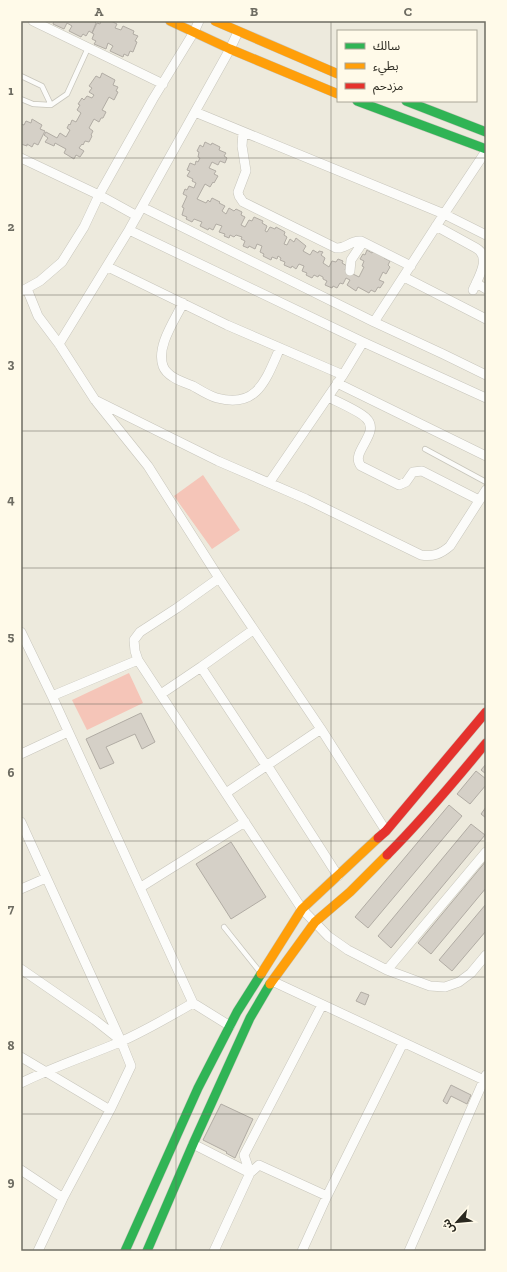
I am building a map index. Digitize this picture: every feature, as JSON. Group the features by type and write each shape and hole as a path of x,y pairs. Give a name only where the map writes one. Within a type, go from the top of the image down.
{"main road":[{"path":"170,21 230,49 337,94"},
{"path":"215,21 337,74"},
{"path":"360,102 486,150"},
{"path":"409,102 486,132"},
{"path":"125,1251 198,1088 230,1026 302,909 386,831 486,712"},
{"path":"147,1251 250,1018 272,981 315,922 350,892 412,830 438,801 486,742"}],"street":[{"path":"33,21 162,84"},
{"path":"199,21 99,195 84,227 62,262 40,281 24,291 38,316 59,344 95,400 148,466 219,578 321,729 386,831"},
{"path":"59,344 108,267 230,49 238,32"},
{"path":"195,112 444,214 486,235"},
{"path":"243,132 242,146 246,171 238,192 240,199 243,202 336,248 345,248 354,241 363,242 411,266"},
{"path":"374,322 486,150"},
{"path":"21,158 99,195 137,216"},
{"path":"142,207 374,322 486,375"},
{"path":"436,226 480,250 484,256 484,263 474,287 486,289"},
{"path":"129,230 363,342 486,398"},
{"path":"350,271 351,260 363,242"},
{"path":"108,267 227,325 280,348 486,456"},
{"path":"404,277 486,319"},
{"path":"183,304 162,344 163,366 170,375 216,398 237,402 252,396 262,384 280,348"},
{"path":"269,483 340,379 363,342"},
{"path":"328,397 363,415 368,420 370,431 358,457 358,462 362,466 399,485 406,482 413,472 422,471 479,500"},
{"path":"95,400 218,461 306,499 421,555 437,555 444,552 450,546 486,490"},
{"path":"219,578 140,632 134,640 135,651 138,660 302,909 328,936 348,950 387,970 430,986 445,987 465,978 486,955"},
{"path":"161,694 254,630"},
{"path":"21,632 141,887 193,1003 230,1026"},
{"path":"52,696 138,660"},
{"path":"201,667 267,765 338,876"},
{"path":"226,793 321,729"},
{"path":"21,754 68,732"},
{"path":"21,822 24,834 46,878 131,1066 110,1110 63,1198 38,1251"},
{"path":"141,887 245,822"},
{"path":"387,970 486,852"},
{"path":"21,889 46,878"},
{"path":"21,969 95,1020 121,1041"},
{"path":"272,981 403,1043 485,1079 411,1250"},
{"path":"21,1083 45,1071 121,1041 193,1003"},
{"path":"250,1173 244,1155 322,1004"},
{"path":"302,1251 327,1196 403,1043"},
{"path":"21,1057 110,1110"},
{"path":"193,1144 250,1173"},
{"path":"214,1251 250,1173 259,1165 327,1196"},
{"path":"21,1170 63,1198"}],"lane":[{"path":"21,99 33,104 51,105 67,94 88,48"},
{"path":"21,76 42,86 51,105"},
{"path":"425,449 486,482"},
{"path":"224,927 262,973"}],"shaded area":[{"path":"203,475 240,530 212,549 174,496"},
{"path":"129,673 143,703 87,730 72,700"}],"building":[{"path":"54,21 94,21 96,23 92,33 89,31 86,36 83,34 81,37 69,31 72,26 67,23 64,29 53,24"},
{"path":"101,21 111,21 117,24 115,28 121,30 123,26 134,31 133,34 138,36 135,41 137,42 133,52 130,51 128,56 124,54 123,57 110,51 113,46 108,43 106,49 94,44 96,41 92,39 94,34 92,33 97,23 100,24"},
{"path":"102,73 115,80 113,85 118,87 116,91 118,92 114,100 109,97 102,110 106,112 103,118 101,118 99,122 94,119 89,128 93,131 89,142 85,141 83,145 82,144 79,148 84,151 80,157 76,155 74,159 64,153 66,149 55,143 54,146 45,142 48,138 44,135 46,132 57,138 60,133 66,137 70,130 67,128 69,124 70,125 72,120 76,122 81,113 77,110 80,105 78,104 82,98 84,100 87,96 92,98 94,95 89,92 92,88 89,86 96,76 100,78"},
{"path":"32,119 42,125 40,129 45,131 38,145 34,143 32,147 27,144 27,146 21,144 21,124 24,125 26,121 31,123"},
{"path":"205,142 211,145 212,143 220,147 219,150 226,153 224,156 227,158 225,163 220,161 218,165 212,162 209,168 216,171 214,174 218,176 210,187 205,184 197,199 206,203 208,200 210,202 212,198 220,202 219,203 225,206 222,211 226,214 229,208 234,211 236,209 242,212 241,215 245,217 241,225 245,227 249,220 252,221 254,217 263,221 262,223 267,226 265,231 267,232 270,227 275,229 276,227 285,232 284,235 287,237 284,244 287,245 290,239 294,242 296,238 306,246 303,251 310,255 313,250 318,253 319,251 323,252 321,255 325,258 323,263 329,267 332,261 336,262 338,259 343,261 342,263 347,266 345,270 359,277 364,267 362,266 364,261 360,259 363,254 365,255 367,250 372,253 374,251 385,256 384,258 390,261 388,265 390,267 386,274 383,272 379,280 384,282 380,288 378,287 375,292 371,290 369,293 358,287 356,291 347,285 350,280 346,278 343,284 340,283 337,288 333,286 332,288 325,285 327,281 319,275 318,277 314,275 312,278 306,275 307,273 302,271 304,266 299,264 296,269 292,266 291,268 284,265 285,262 280,260 281,258 278,256 277,259 272,257 271,260 263,256 264,254 260,252 262,246 257,244 255,249 249,246 248,248 243,246 245,241 241,239 242,237 236,235 234,237 230,235 229,238 224,236 225,234 219,232 222,226 216,224 213,230 209,228 208,230 200,226 202,222 194,219 192,222 186,219 187,217 182,215 184,208 182,207 187,196 183,194 185,189 187,190 189,186 194,188 196,183 192,181 193,179 187,176 190,171 187,170 190,163 195,165 196,161 198,162 200,158 198,157 199,152 197,151 200,145 203,147"},
{"path":"141,713 155,742 142,749 135,734 106,747 114,763 100,769 86,739"},
{"path":"486,764 486,774 481,770"},
{"path":"476,771 486,779 486,785 470,804 457,794"},
{"path":"449,805 462,816 368,928 355,917"},
{"path":"486,807 486,818 481,814"},
{"path":"471,824 485,835 391,948 378,936"},
{"path":"231,842 266,897 231,919 196,864"},
{"path":"486,861 486,888 431,954 418,943"},
{"path":"486,904 486,931 452,971 439,960"},
{"path":"361,992 369,995 365,1005 356,1001"},
{"path":"451,1085 471,1095 467,1104 451,1096 447,1104 443,1101"},
{"path":"221,1104 253,1119 235,1158 226,1153 227,1152 203,1140"}],"traffic: fast":[{"path":"360,102 486,149"},
{"path":"409,102 486,132"},
{"path":"125,1251 198,1088 237,1012 261,974"},
{"path":"147,1251 250,1018 270,984"}],"traffic: slow":[{"path":"170,21 230,49 337,94"},
{"path":"215,21 337,74"},
{"path":"261,974 302,909 378,838"},
{"path":"270,984 315,922 350,892 387,855"}],"traffic: jam":[{"path":"378,838 386,831 486,712"},
{"path":"387,855 438,800 486,743"}]}
